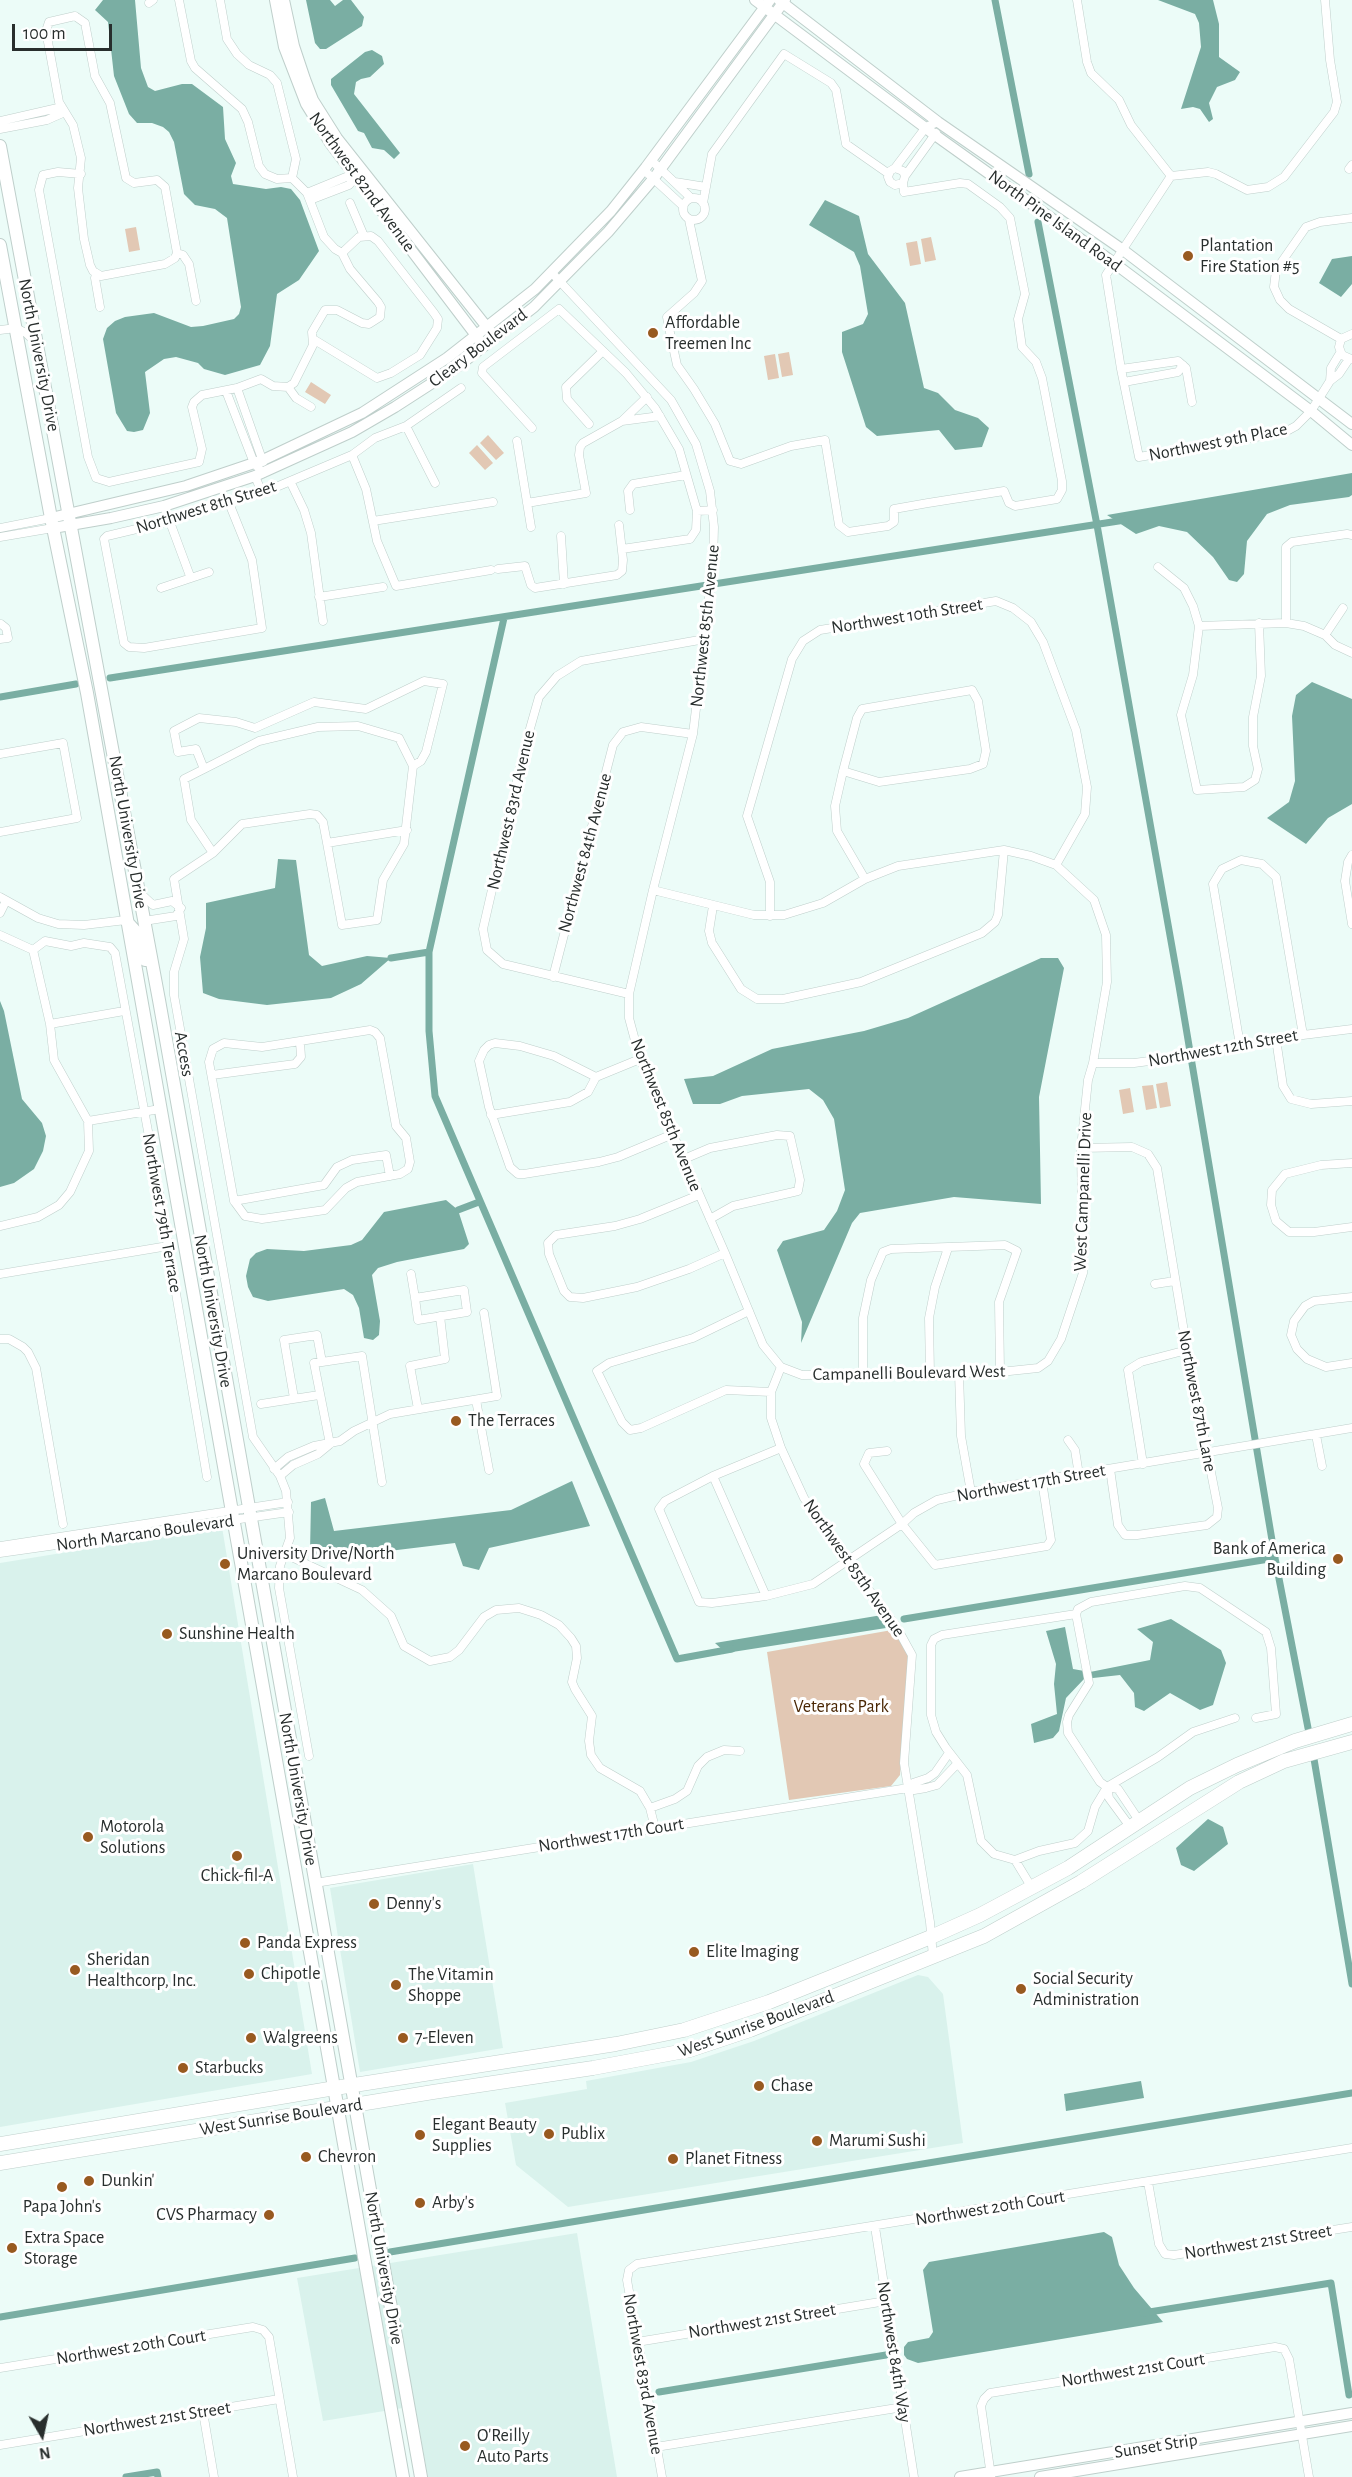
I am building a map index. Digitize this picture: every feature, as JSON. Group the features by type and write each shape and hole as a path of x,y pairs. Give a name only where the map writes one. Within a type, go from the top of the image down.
{"highway":[{"name":"West Sunrise Boulevard","path":"0,2144 657,2037 759,2006 981,1915 1032,1888 1135,1825 1190,1788 1295,1741 1352,1724"},
{"name":"West Sunrise Boulevard","path":"0,2163 356,2104 656,2058 690,2050 766,2023 976,1939 1081,1882 1239,1782 1292,1759 1352,1742"}],"main road":[{"name":"North University Drive","path":"0,146 159,1000 421,2477"},
{"name":"North University Drive","path":"0,245 52,523 87,693 231,1515 404,2477"},
{"path":"107,810 112,816 129,900 144,921"},
{"path":"126,920 136,931 153,990 159,1000"},
{"path":"157,1091 175,1097"},
{"path":"260,1673 269,1682 283,1707"},
{"path":"296,1870 306,1880 315,1882"},
{"path":"299,1888 308,1892 320,1908"}],"street":[{"path":"81,174 58,172 43,175 39,190 88,457 96,478 109,482 200,462 202,449 192,407 202,395 226,392 261,379 273,386 288,387 294,383 314,345 312,332 326,310 337,310 362,323 369,324 380,317 381,307 350,269 342,253 334,249 324,237 308,197 292,178 277,178 265,174 259,166 248,122 242,109 195,68 191,61 179,0"},
{"path":"220,0 227,39 237,54 249,65 270,75 277,83 296,159 292,178"},
{"name":"Northwest 82nd Avenue","path":"275,0 284,47 306,104 330,143 359,174 496,338"},
{"name":"Northwest 82nd Avenue","path":"284,0 294,46 314,100 359,174 485,346"},
{"name":"North Pine Island Road","path":"755,0 767,4 774,15 935,135 1114,263 1311,411 1352,445"},
{"path":"1077,0 1087,62 1092,73 1119,100 1131,124 1170,176"},
{"path":"1170,176 1208,172 1247,190 1268,187 1284,177 1334,112 1337,102 1330,60 1325,0"},
{"name":"North Pine Island Road","path":"782,1 938,122 1123,250 1352,424"},
{"name":"Cleary Boulevard","path":"70,519 164,506 259,474 368,423 416,394 496,338 561,282 608,232 657,173 782,1"},
{"name":"Cleary Boulevard","path":"52,523 186,486 258,461 362,413 407,386 477,336 552,273 611,211 767,4"},
{"path":"96,274 110,275 165,264 176,258 177,253 164,184 157,180 134,183 126,178 110,102 95,76 85,23 75,16 50,22 46,31 54,77 63,110 73,125 81,158 78,188 84,239 90,265 96,274 100,307"},
{"path":"651,160 657,173 683,206 683,212 689,220 702,281 694,293 667,317 677,365 694,388 715,424 728,458 736,464 791,446 825,440 839,525 848,532 888,526 894,522 894,509 1004,491 1009,503 1015,506 1053,500 1061,495 1042,378 1036,363 1022,346 1018,319 1025,294 1010,218 1000,207 968,184 960,183 904,192 903,171 892,171 846,144 836,90 831,83 784,54 712,154 703,203 705,210 703,216 696,220 689,220"},
{"path":"0,121 47,120 63,110"},
{"path":"0,129 28,120"},
{"path":"938,122 935,135 904,179 893,184 889,180 892,171 926,128 938,122"},
{"path":"644,170 657,173 675,182 706,187"},
{"path":"308,197 324,191 346,177 359,174"},
{"path":"1170,176 1106,275 1106,289 1124,382 1178,372 1183,365"},
{"path":"675,182 691,198 698,198 703,203"},
{"path":"683,206 691,198"},
{"path":"350,203 364,236"},
{"path":"1341,339 1289,309 1280,300 1275,286 1276,270 1306,227 1320,222 1352,218"},
{"path":"313,339 377,378 392,373 420,355 434,335 438,319 378,241 371,236 359,237 342,253"},
{"path":"177,253 183,255 189,264 196,302"},
{"name":"Northwest 85th Avenue","path":"552,273 671,400 692,435 705,470 713,510 713,564 693,734 629,994 630,1024 640,1059 763,1345 781,1367 771,1392 771,1418 781,1448 804,1498 896,1626 912,1654 904,1763 933,1957"},
{"path":"532,428 482,373 483,367 559,309 626,373 660,416 680,449 697,511 696,530 690,539 622,549"},
{"path":"0,330 16,328 26,333 38,345"},
{"path":"1341,339 1352,334"},
{"path":"1330,381 1331,368 1340,353 1341,339"},
{"path":"589,424 567,399 566,387 603,351"},
{"path":"1330,381 1339,374 1350,359 1340,353"},
{"path":"1121,369 1178,360 1186,368 1192,402"},
{"path":"626,373 638,363"},
{"name":"Northwest 9th Place","path":"1124,382 1139,457 1285,432 1296,426 1311,411 1330,381"},
{"path":"288,387 296,398 311,406"},
{"path":"237,388 258,461 262,493"},
{"name":"Northwest 8th Street","path":"229,503 252,560 262,628 144,648 129,647 124,643 104,539 107,536 170,521 253,494 262,493 352,455 375,438 406,426 461,388"},
{"path":"226,392 258,461"},
{"path":"527,503 586,494 579,455 580,447 583,443 622,421 647,397"},
{"path":"232,408 242,404"},
{"path":"622,421 660,416"},
{"path":"368,423 375,438"},
{"path":"406,426 435,483"},
{"path":"518,441 531,527"},
{"path":"352,455 366,489 377,541 396,586 525,566 531,585 535,588 617,575 622,571 619,525"},
{"path":"630,510 628,491 633,484 686,475"},
{"path":"290,481 304,510 310,533 323,621"},
{"path":"373,521 493,502"},
{"path":"164,506 190,576"},
{"path":"697,511 713,510"},
{"path":"0,528 52,523"},
{"path":"0,537 52,523"},
{"path":"1286,622 1286,547 1292,542 1352,535"},
{"path":"561,536 564,584"},
{"path":"1158,567 1184,588 1199,626 1193,675 1181,715 1197,790 1244,787 1255,780 1258,769 1253,746 1253,717 1262,676 1259,623"},
{"path":"161,588 190,576 208,572"},
{"path":"319,597 383,587"},
{"name":"Northwest 10th Street","path":"770,916 770,882 747,816 792,659 803,641 820,630 996,601 1013,608 1031,622 1043,642 1076,730 1087,787 1085,814 1056,865"},
{"path":"1325,635 1343,608"},
{"path":"0,622 6,628 8,638 0,639"},
{"path":"1199,626 1286,622 1304,626 1325,635 1335,645 1352,653"},
{"name":"Northwest 83rd Avenue","path":"553,977 503,964 486,950 483,929 525,746 539,697 556,676 581,661 705,639"},
{"path":"204,769 196,749 178,752 174,731 199,718 237,722 255,728 314,702 363,708 424,681 443,684 426,752 421,761 413,766"},
{"path":"843,771 879,782 969,769 983,764 986,751 978,700 972,690 862,709 857,718 843,771 835,806 837,831 865,879"},
{"path":"358,726 399,738 413,766 407,830 400,854 383,880 377,920 342,925 323,822 317,815 310,814 242,824 213,853 191,820 184,778 204,769 260,741 318,727 358,726"},
{"name":"Northwest 84th Avenue","path":"553,977 613,745 623,732 641,727 693,734"},
{"path":"0,754 63,743 77,818 0,832"},
{"path":"327,843 407,830"},
{"path":"713,906 709,931 712,944 741,989 752,997 767,1000 783,999 861,982 982,933 995,922 1000,907 1004,850"},
{"path":"653,890 713,906 770,916 808,909 865,879 911,863 1004,850 1056,865"},
{"name":"Access","path":"213,853 174,879 181,908 184,939 174,972 174,995 254,1437 280,1476"},
{"path":"1352,855 1348,862 1345,881 1352,924"},
{"path":"1240,1045 1213,884 1222,869 1241,860 1262,864 1276,877 1303,1035"},
{"name":"West Campanelli Drive","path":"1038,1368 1048,1361 1061,1339 1083,1273 1081,1148 1088,1080 1107,982 1106,935 1094,900 1056,865"},
{"path":"139,892 153,905 172,902 181,908 176,916 144,921"},
{"path":"0,913 3,899 38,918 58,924 84,925 126,920"},
{"path":"0,935 33,950 50,1024 54,1060 88,1121 89,1151 70,1192 59,1205 38,1217 0,1226"},
{"name":"Northwest 79th Terrace","path":"33,950 45,941 71,946 84,944 113,949 168,1246 207,1477"},
{"path":"553,977 629,994"},
{"path":"50,1024 124,1011"},
{"name":"Northwest 12th Street","path":"1093,1063 1134,1063 1352,1029"},
{"path":"369,1030 375,1032 380,1038 396,1126 406,1138 410,1162 408,1169 400,1174 346,1188 325,1210 286,1217 253,1219 245,1216 234,1201 210,1054 213,1049 224,1043 262,1047 300,1042 369,1030"},
{"path":"1276,1040 1284,1086 1291,1099 1311,1104 1352,1101"},
{"path":"212,1075 295,1064 301,1057 300,1042"},
{"path":"596,1077 554,1056 520,1046 495,1043 484,1050 479,1061 492,1115 510,1167 518,1174 524,1174 598,1162 618,1157 673,1134"},
{"path":"492,1115 570,1102 588,1092 596,1077 640,1059"},
{"path":"88,1121 160,1109"},
{"path":"684,1159 710,1148 777,1135 790,1136 800,1180 798,1191 734,1206 710,1219"},
{"name":"Northwest 87th Lane","path":"1081,1148 1132,1147 1148,1154 1157,1168 1186,1350 1218,1508 1215,1520 1206,1525 1133,1536 1125,1535 1119,1527 1110,1470"},
{"path":"234,1201 324,1185 337,1167 386,1155 390,1176"},
{"path":"1352,1163 1321,1165 1285,1173 1272,1190 1271,1205 1276,1221 1289,1232 1314,1232 1352,1227"},
{"path":"699,1196 640,1219 615,1226 556,1235 548,1243 549,1254 564,1291 570,1297 583,1298 638,1287 725,1253"},
{"path":"863,1374 863,1318 872,1280 883,1252 891,1249 1005,1245 1017,1251 999,1302 1000,1372"},
{"path":"0,1274 168,1246"},
{"path":"930,1374 929,1318 934,1287 948,1248"},
{"path":"411,1274 418,1320 467,1312 464,1290 415,1298"},
{"path":"1155,1284 1175,1281"},
{"path":"1352,1297 1314,1301 1305,1306 1294,1321 1292,1335 1297,1349 1307,1359 1326,1367 1352,1363"},
{"path":"749,1311 693,1338 609,1363 597,1371 622,1422 630,1430 640,1428 726,1390 771,1392"},
{"path":"309,1756 279,1588 280,1566 290,1538 288,1502 280,1476 293,1464 318,1454 330,1444 390,1414 497,1396 484,1313"},
{"path":"418,1409 410,1366 445,1359 440,1316"},
{"path":"294,1398 284,1340 317,1335 322,1362"},
{"path":"0,1339 9,1340 22,1347 28,1352 36,1368 63,1524"},
{"path":"1143,1464 1128,1370 1141,1362 1186,1350"},
{"path":"330,1444 314,1363 362,1356 382,1482"},
{"name":"Campanelli Boulevard West","path":"781,1367 802,1375 1000,1372 1038,1368"},
{"path":"959,1373 961,1436 971,1492"},
{"path":"261,1404 320,1395"},
{"path":"476,1400 489,1470"},
{"name":"Northwest 17th Street","path":"713,1476 665,1501 658,1509 699,1602 711,1603 766,1596 813,1584 848,1562 914,1513 937,1500 971,1492 1352,1428"},
{"path":"1316,1435 1322,1466"},
{"path":"1068,1440 1075,1450 1079,1475"},
{"path":"274,1469 288,1457 303,1450 330,1444"},
{"path":"766,1596 713,1476 781,1448"},
{"path":"886,1451 869,1453 864,1464 902,1524 934,1565 1047,1546 1051,1540 1042,1481"},
{"name":"North Marcano Boulevard","path":"249,1513 288,1502"},
{"name":"North Marcano Boulevard","path":"0,1546 231,1515 289,1512"},
{"name":"North Marcano Boulevard","path":"0,1553 231,1515"},
{"path":"285,1554 363,1590 391,1616 404,1646 430,1661 450,1657 459,1650 489,1613 512,1607 531,1611 559,1625 572,1638 576,1646 577,1658 572,1682 574,1689 592,1716 589,1748 595,1762 600,1768 640,1791 650,1808 655,1828"},
{"path":"1135,1825 1109,1798 1107,1787 1100,1782 1068,1733 1066,1722 1089,1683 1076,1614 1078,1609 1091,1602 1185,1586 1200,1588 1211,1594 1266,1632 1271,1648 1277,1700 1276,1714 1256,1718"},
{"path":"1076,1614 942,1635 934,1639 931,1645 933,1672 931,1715 936,1732 967,1775 981,1841 994,1854 1015,1860 1081,1840 1088,1831 1095,1808 1107,1787 1193,1732 1236,1718"},
{"path":"650,1808 675,1799 687,1791 698,1767 707,1757 724,1750 740,1751"},
{"path":"908,1788 913,1783 935,1773 949,1753"},
{"name":"Northwest 17th Court","path":"315,1882 908,1788 914,1790 937,1785 957,1764"},
{"path":"1015,1860 1032,1888"},
{"path":"759,2006 766,2023"},
{"name":"Northwest 20th Court","path":"629,2270 637,2264 1352,2148"},
{"name":"Northwest 21st Street","path":"1148,2182 1159,2244 1165,2254 1174,2255 1352,2227"},
{"name":"Northwest 84th Way","path":"874,2227 914,2477"},
{"name":"Northwest 83rd Avenue","path":"629,2270 627,2280 662,2477"},
{"name":"Northwest 21st Street","path":"637,2342 886,2301"},
{"name":"Northwest 20th Court","path":"0,2368 253,2327 263,2330 268,2337 279,2399"},
{"name":"Northwest 21st Court","path":"991,2475 981,2406 990,2393 1275,2347 1284,2349 1289,2360 1300,2422"},
{"path":"279,2399 293,2477"},
{"name":"Northwest 21st Street","path":"0,2445 279,2399"},
{"path":"656,2447 903,2407"},
{"path":"203,2412 214,2477"},
{"name":"Sunset Strip","path":"960,2477 991,2475 1352,2413"},
{"path":"1300,2422 1309,2477"},
{"name":"Sunset Strip","path":"1040,2477 1352,2426"}],"shaded area":[{"path":"103,0 135,0 141,68 148,87 155,91 182,84 192,84 223,107 225,139 236,163 231,176 233,184 266,189 281,187 291,189 300,200 319,251 299,280 277,294 270,346 260,365 225,375 204,369 198,363 176,357 164,359 145,372 150,413 143,430 134,432 127,431 116,413 103,339 107,328 115,321 125,317 154,313 191,327 203,326 234,319 241,307 227,218 215,209 195,205 184,194 174,142 169,132 152,123 137,123 129,114 114,76 108,22 95,10"},
{"path":"306,0 330,0 335,6 343,0 351,0 364,17 362,26 326,49 320,49 315,43"},
{"path":"1158,0 1213,0 1219,24 1219,57 1240,72 1235,80 1217,87 1209,103 1213,119 1209,122 1200,109 1193,107 1181,109 1201,47 1199,23 1195,14"},
{"path":"372,50 382,56 384,64 370,77 356,82 354,94 400,153 394,159 384,150 372,148 364,133 358,131 331,85 331,79 365,52"},
{"path":"825,200 859,216 868,254 905,303 924,388 938,393 955,410 978,418 989,428 982,447 955,450 939,430 877,436 866,427 842,352 842,332 863,324 868,314 860,266 854,252 809,225"},
{"path":"1352,256 1352,284 1341,297 1319,283 1332,259"},
{"path":"1352,473 1352,495 1349,497 1290,505 1267,514 1247,541 1244,574 1237,582 1229,580 1213,557 1187,532 1159,526 1136,534 1107,515"},
{"path":"1312,682 1352,699 1352,804 1328,818 1306,844 1267,818 1289,802 1295,781 1292,716 1296,695"},
{"path":"278,859 296,860 309,955 322,966 367,956 391,958 361,984 331,998 267,1005 219,999 203,993 200,957 206,928 206,903 275,888"},
{"path":"1041,958 1058,958 1064,968 1039,1097 1041,1204 954,1197 860,1213 852,1223 801,1343 802,1322 777,1250 783,1241 824,1230 837,1211 845,1190 834,1119 823,1100 809,1089 742,1096 720,1104 693,1104 684,1079 713,1076 772,1049 864,1031 908,1018"},
{"path":"0,1001 22,1099 42,1123 46,1136 43,1151 34,1169 14,1183 0,1187"},
{"path":"446,1200 458,1210 469,1244 464,1249 378,1268 372,1275 380,1321 379,1335 373,1340 364,1338 359,1308 353,1295 344,1289 268,1301 253,1297 248,1287 246,1276 250,1259 256,1253 267,1249 304,1251 351,1245 362,1240 384,1212"},
{"path":"572,1481 590,1526 489,1548 479,1570 463,1566 455,1543 323,1559 310,1552 311,1502 325,1498 334,1531 511,1510"},
{"path":"222,1527 312,2074 0,2127 0,1563"},
{"path":"882,1615 886,1628 726,1653 715,1643"},
{"path":"1171,1619 1221,1650 1226,1663 1213,1705 1200,1710 1170,1693 1144,1711 1135,1707 1134,1693 1120,1675 1084,1679 1066,1698 1059,1731 1053,1738 1034,1743 1031,1724 1057,1714 1054,1684 1056,1664 1046,1631 1065,1627 1073,1669 1090,1672 1150,1660 1153,1642 1137,1629"},
{"path":"1208,1819 1223,1827 1228,1844 1194,1871 1181,1865 1176,1848"},
{"path":"473,1864 503,2048 360,2072 330,1888"},
{"path":"918,1975 928,1977 943,1994 963,2143 568,2207 516,2165 505,2103 587,2089 586,2081 691,2062 754,2041"},
{"path":"1141,2081 1144,2098 1066,2111 1064,2094"},
{"path":"1104,2232 1112,2237 1119,2265 1134,2288 1163,2322 918,2363 907,2359 904,2355 904,2347 908,2342 929,2338 933,2332 923,2270 929,2262"},
{"path":"577,2233 617,2477 428,2477 415,2406 323,2421 297,2278"}],"green space":[{"path":"136,227 140,250 129,252 125,229"},
{"path":"931,237 936,260 925,262 921,239"},
{"path":"917,241 921,264 910,266 906,243"},
{"path":"789,352 793,375 782,377 778,354"},
{"path":"775,354 779,378 768,380 764,356"},
{"path":"311,382 331,395 325,404 305,392"},
{"path":"488,435 504,453 496,460 480,443"},
{"path":"477,445 493,463 485,470 469,453"},
{"path":"1167,1082 1171,1106 1160,1108 1156,1084"},
{"path":"1153,1085 1157,1108 1146,1110 1142,1086"},
{"path":"1130,1088 1134,1112 1123,1114 1119,1090"},
{"name":"Veterans Park","path":"892,1630 909,1655 900,1775 891,1786 789,1800 767,1652"}],"waterway":[{"path":"995,0 1029,174"},
{"path":"1038,222 1097,525 1179,986 1275,1558 1308,1728"},
{"path":"110,678 1125,520"},
{"path":"504,618 429,952 429,1031 435,1096 677,1659 732,1649"},
{"path":"0,697 76,684"},
{"path":"391,958 429,952"},
{"path":"458,1210 479,1202"},
{"path":"904,1619 1275,1558"},
{"path":"1314,1759 1352,1984"},
{"path":"390,2252 1352,2093"},
{"path":"0,2317 355,2258"},
{"path":"1143,2313 1331,2283 1349,2395"},
{"path":"659,2392 886,2355"},
{"path":"126,2477 157,2472 158,2477"}],"place":[{"name":"Plantation Fire Station #5","path":"1188,256"},
{"name":"Affordable Treemen Inc","path":"653,333"},
{"name":"The Terraces","path":"456,1421"},
{"name":"Bank of America Building","path":"1338,1559"},
{"name":"University Drive/North Marcano Boulevard","path":"225,1564"},
{"name":"Sunshine Health","path":"167,1634"},
{"name":"Motorola Solutions","path":"88,1837"},
{"name":"Chick-fil-A","path":"237,1856"},
{"name":"Denny's","path":"374,1904"},
{"name":"Panda Express","path":"245,1943"},
{"name":"Elite Imaging","path":"694,1952"},
{"name":"Sheridan Healthcorp, Inc.","path":"75,1970"},
{"name":"Chipotle","path":"249,1974"},
{"name":"The Vitamin Shoppe","path":"396,1985"},
{"name":"Social Security Administration","path":"1021,1989"},
{"name":"Walgreens","path":"251,2038"},
{"name":"7-Eleven","path":"403,2038"},
{"name":"Starbucks","path":"183,2068"},
{"name":"Chase","path":"759,2086"},
{"name":"Publix","path":"549,2134"},
{"name":"Elegant Beauty Supplies","path":"420,2135"},
{"name":"Marumi Sushi","path":"817,2141"},
{"name":"Chevron","path":"306,2157"},
{"name":"Planet Fitness","path":"673,2159"},
{"name":"Dunkin'","path":"89,2181"},
{"name":"Papa John's","path":"62,2187"},
{"name":"Arby's","path":"420,2203"},
{"name":"CVS Pharmacy","path":"269,2215"},
{"name":"Extra Space Storage","path":"12,2248"},
{"name":"O'Reilly Auto Parts","path":"465,2446"}]}
